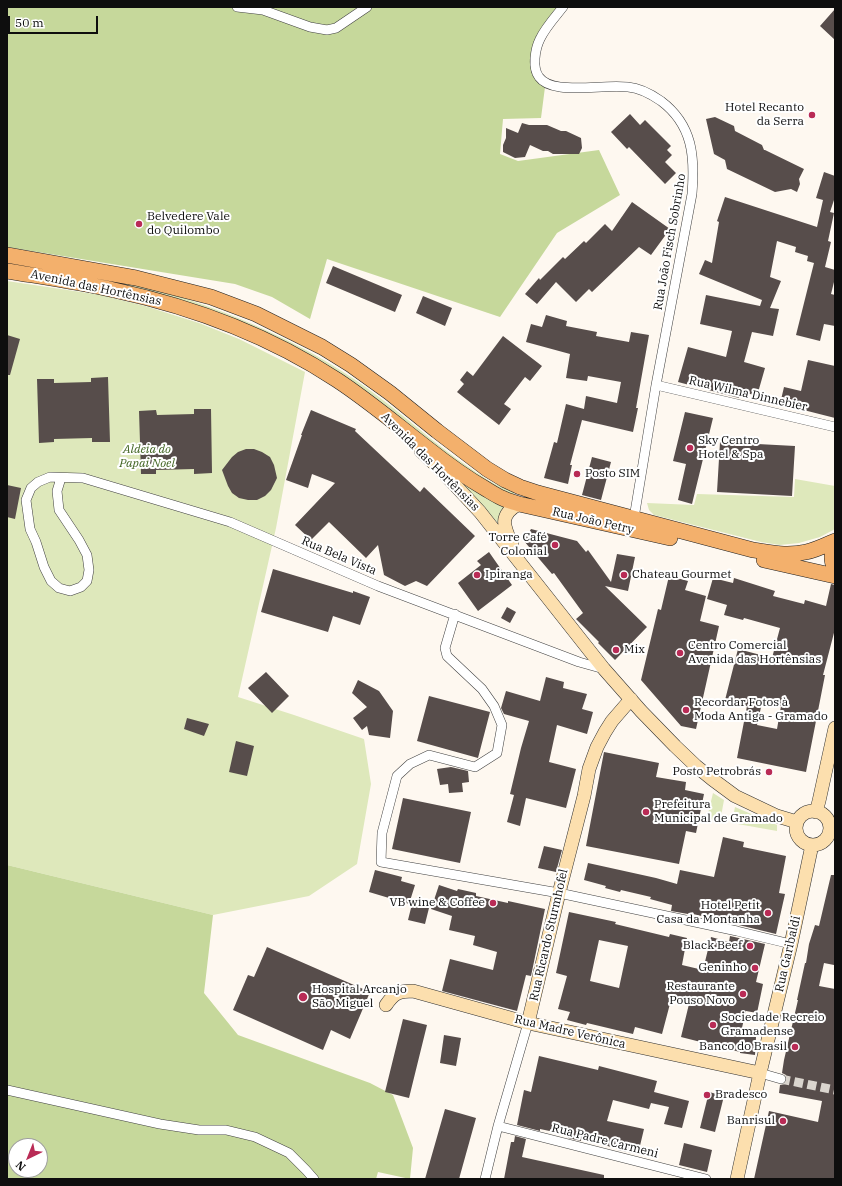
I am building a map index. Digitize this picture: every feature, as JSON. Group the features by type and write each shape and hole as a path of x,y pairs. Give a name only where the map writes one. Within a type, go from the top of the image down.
{"main road":[{"name":"Avenida das Hortênsias","path":"7,256 150,281 211,297 256,314 322,347 352,365 487,469 520,487"},
{"name":"Avenida das Hortênsias","path":"7,271 115,290 172,304 261,338 302,358 338,380 376,408 447,476 480,512 604,669 640,711 675,746 712,780 735,796 777,816 798,822"},
{"name":"Rua João Petry","path":"376,408 440,458 477,484 501,498 519,504 835,576"},
{"name":"Rua João Petry","path":"520,487 753,550 791,554 807,552 835,541"},
{"path":"519,504 508,512 504,524 520,563"},
{"path":"835,545 832,558 835,569"},
{"name":"Rua Ricardo Sturmhofel","path":"528,1023 584,796 589,769 604,732 631,699"},
{"path":"816,812 835,728"},
{"path":"810,812 816,812 827,818 832,831 824,842 812,845 799,837 797,830 800,817 810,812"},
{"name":"Rua Garibaldi","path":"737,1179 760,1073 791,944 812,845"},
{"name":"Rua Madre Verônica","path":"386,1005 398,992 413,991 528,1023 760,1073"}],"street":[{"path":"237,7 263,10 304,26 327,30 336,28 367,7"},
{"path":"552,7 556,16 563,7"},
{"name":"Rua João Fisch Sobrinho","path":"556,16 540,38 535,53 536,71 538,77 547,84 560,87 629,87 643,90 659,100 676,114 686,131 692,151 694,171 692,194 656,385 634,518"},
{"name":"Rua Wilma Dinnebier","path":"656,385 835,427"},
{"name":"Rua Bela Vista","path":"61,478 58,492 59,510 87,555 89,570 87,581 81,587 70,591 59,588 51,581 44,568 36,542 30,529 26,500 31,488 38,482 50,477 83,478 230,522 378,586 579,662 604,669"},
{"path":"455,614 445,648 447,656 482,689 494,706 502,725 497,753 475,766 429,755 410,764 397,776 382,833 381,862 559,893 791,944"},
{"name":"Rua Ricardo Sturmhofel","path":"484,1179 528,1023"},
{"path":"760,1073 782,1079"},
{"path":"7,1090 160,1124 199,1130 226,1130 255,1137 289,1153 314,1179"},
{"name":"Rua Padre Carmeni","path":"498,1126 706,1179"}],"green space":[{"path":"7,7 558,7 532,54 545,87 541,118 503,119 500,154 518,161 599,150 620,195 557,233 500,317 327,259 310,319 272,297 235,284 7,247"},
{"path":"7,262 104,277 148,287 210,307 271,332 300,347 354,379 457,459 490,481 514,492 514,495 494,487 258,331 7,266"},
{"name":"Aldeia do Papai Noel","path":"7,281 101,295 145,306 199,323 239,339 305,372 276,528 238,697 364,739 371,784 357,864 309,896 213,915 7,865"},
{"path":"795,479 835,486 835,529 820,537 799,543 780,545 761,542 654,515 649,510 647,503 694,505 697,494 794,497"},
{"path":"458,480 505,508 498,519 499,524"},
{"path":"713,793 724,800 720,822 707,818"},
{"path":"735,807 777,825 777,831 732,823"},
{"path":"7,865 213,915 204,993 238,1035 370,1083 393,1095 413,1148 410,1179 378,1172 376,1179 7,1179"}],"building":[{"path":"835,9 835,40 820,26"},
{"path":"630,114 640,125 645,120 671,146 667,150 672,155 665,162 676,173 665,184 629,147 627,149 611,132"},
{"path":"715,117 734,126 735,131 762,145 764,150 804,169 799,179 800,184 797,192 791,189 775,192 727,169 725,160 714,154 706,119"},
{"path":"522,123 529,125 547,125 561,131 566,131 581,138 582,148 579,154 553,154 530,145 525,157 515,158 503,152 503,145 506,138 506,128 518,133"},
{"path":"824,172 835,176 835,197 830,212 834,213 828,241 831,242 825,267 835,270 835,278 831,294 835,295 835,326 824,324 820,341 796,335 814,263 807,261 808,256 795,252 796,247 777,241 770,277 781,281 770,308 779,309 773,336 752,332 744,362 765,368 757,396 740,391 739,398 678,382 688,347 726,357 732,331 700,324 706,295 760,306 762,300 699,274 705,260 712,263 719,222 717,221 725,197 817,227 823,200 816,198"},
{"path":"632,202 670,229 651,255 639,247 592,292 589,289 576,302 556,282 537,304 525,294 539,278 540,280 563,257 565,259 584,241 586,243 605,224 612,231"},
{"path":"333,266 402,295 395,312 326,283"},
{"path":"423,296 452,308 445,326 416,313"},
{"path":"546,315 567,321 566,326 597,332 596,336 629,342 631,332 649,335 633,432 582,420 570,465 572,465 568,484 544,478 554,442 557,443 566,404 584,409 586,396 617,403 621,382 588,376 587,381 566,378 570,354 526,342 531,324 542,327"},
{"path":"7,335 20,339 10,375 7,375"},
{"path":"503,336 542,366 530,381 525,377 504,404 511,409 499,425 457,392 464,384 460,380 467,371 473,376"},
{"path":"808,360 835,366 835,418 780,404 784,387 801,391"},
{"path":"108,377 110,442 92,442 92,438 54,439 54,442 39,443 37,379 54,379 54,383 91,382 91,378"},
{"path":"194,409 211,409 212,473 194,474 194,469 156,470 156,474 141,474 139,411 156,410 157,415 194,414"},
{"path":"311,410 356,429 355,431 420,492 424,487 475,536 427,586 416,581 405,586 384,575 378,545 366,558 329,522 311,540 295,525 335,483 312,474 308,488 286,480"},
{"path":"685,412 713,418 692,504 678,500 686,464 673,461"},
{"path":"720,442 795,446 792,496 717,492"},
{"path":"246,449 254,449 270,457 274,465 277,478 271,490 265,496 257,500 239,498 232,493 222,470 232,457 238,452"},
{"path":"592,457 611,462 601,500 582,495"},
{"path":"7,485 21,488 15,519 7,517"},
{"path":"531,529 577,541 586,552 588,550 611,582 617,554 635,557 628,591 605,586 647,627 615,660 576,619 583,613 554,573 552,574 524,541"},
{"path":"489,552 512,585 478,611 458,583 481,565 477,561"},
{"path":"273,569 370,597 360,625 333,616 328,632 261,612"},
{"name":"Centro Comercial Avenida das Hortênsias","path":"669,576 688,581 685,590 706,596 700,621 719,626 696,729 681,726 641,680 658,609 661,610"},
{"path":"713,578 733,583 734,578 775,591 773,596 804,604 805,600 826,606 831,584 835,585 835,629 823,675 825,675 806,772 737,758 747,706 725,700 738,649 772,658 780,628 744,618 743,620 724,615 727,605 707,599","holes":["762,703 781,706 777,729 757,725"]},
{"path":"507,607 516,612 510,623 501,618"},
{"path":"266,672 289,696 272,713 248,688"},
{"path":"546,677 564,682 563,688 587,694 582,709 593,712 587,734 557,725 549,762 576,769 566,808 526,798 520,826 507,822 514,795 510,794 529,721 504,714 501,708 506,691 540,701"},
{"path":"358,680 379,691 393,711 390,738 369,735 367,726 362,730 353,718 367,707 352,693"},
{"path":"429,696 490,712 478,758 417,741"},
{"path":"187,718 209,724 204,736 184,729"},
{"path":"236,741 254,746 247,776 229,772"},
{"name":"Prefeitura Municipal de Gramado","path":"604,752 659,763 656,777 686,782 685,790 704,794 696,833 686,831 679,864 586,846"},
{"path":"451,767 468,771 469,782 462,783 463,792 449,793 448,784 440,785 437,769"},
{"path":"403,798 471,812 460,863 392,849"},
{"path":"723,837 744,842 743,847 786,856 779,893 785,894 776,934 689,913 671,911 672,905 650,899 651,897 621,890 620,892 605,888 606,886 584,880 588,863 677,884 680,870 714,877"},
{"path":"544,846 562,850 556,872 538,868"},
{"path":"375,870 402,877 401,881 415,885 409,904 369,892"},
{"path":"831,875 835,875 835,957 834,965 824,963 819,986 835,989 835,1179 754,1179 769,1111 818,1122 822,1101 779,1093 780,1085 785,1084 787,1080 786,1075 782,1073 784,1060 809,944 815,925 819,926"},
{"path":"439,885 457,891 458,889 476,893 476,896 545,909 531,976 526,975 517,1011 442,991 450,959 493,970 497,952 473,945 475,936 449,930 452,916 431,909"},
{"path":"413,900 430,904 425,924 408,920"},
{"path":"569,912 616,922 615,924 669,937 670,934 687,938 682,965 703,970 711,937 729,942 730,936 765,944 756,982 763,984 757,1013 746,1011 740,1036 756,1037 755,1055 740,1053 681,1037 689,1004 671,1000 662,1034 635,1027 633,1034 587,1023 586,1025 567,1020 570,1012 558,1009 567,976 556,973","holes":["599,940 628,946 619,988 590,981"]},
{"name":"Hospital Arcanjo São Miguel","path":"267,947 370,992 350,1039 331,1030 323,1050 233,1010 248,975 254,977"},
{"path":"403,1019 427,1025 409,1098 385,1092"},
{"path":"444,1035 461,1038 456,1066 440,1063"},
{"path":"539,1056 598,1070 599,1066 657,1081 654,1092 689,1101 682,1128 664,1124 669,1107 651,1103 649,1109 613,1100 607,1121 644,1129 638,1154 618,1150 619,1149 581,1139 581,1141 568,1138 569,1135 540,1129 540,1131 517,1125 524,1090 531,1092"},
{"path":"709,1092 724,1096 715,1132 700,1128"},
{"path":"445,1109 476,1118 459,1179 425,1179"},
{"path":"515,1136 526,1139 522,1157 604,1175 604,1179 504,1179 511,1142 514,1142"},
{"path":"684,1143 712,1150 707,1172 679,1165"}],"tunnel":[{"path":"781,1079 835,1090"}],"place":[{"name":"Hotel Recanto da Serra","path":"812,115"},
{"name":"Belvedere Vale do Quilombo","path":"139,224"},
{"name":"Sky Centro Hotel & Spa","path":"690,448"},
{"name":"Posto SIM","path":"577,474"},
{"name":"Torre Café Colonial","path":"555,545"},
{"name":"Ipiranga","path":"477,575"},
{"name":"Chateau Gourmet","path":"624,575"},
{"name":"Mix","path":"616,650"},
{"name":"Centro Comercial Avenida das Hortênsias","path":"680,653"},
{"name":"Recordar Fotos à Moda Antiga - Gramado","path":"686,710"},
{"name":"Posto Petrobrás","path":"769,772"},
{"name":"Prefeitura Municipal de Gramado","path":"646,812"},
{"name":"VB wine & Coffee","path":"493,903"},
{"name":"Hotel Petit Casa da Montanha","path":"768,913"},
{"name":"Black Beef","path":"750,946"},
{"name":"Geninho","path":"755,968"},
{"name":"Restaurante Pouso Novo","path":"743,994"},
{"name":"Hospital Arcanjo São Miguel","path":"303,997"},
{"name":"Sociedade Recreio Gramadense","path":"713,1025"},
{"name":"Banco do Brasil","path":"795,1047"},
{"name":"Bradesco","path":"707,1095"},
{"name":"Banrisul","path":"783,1121"}]}
